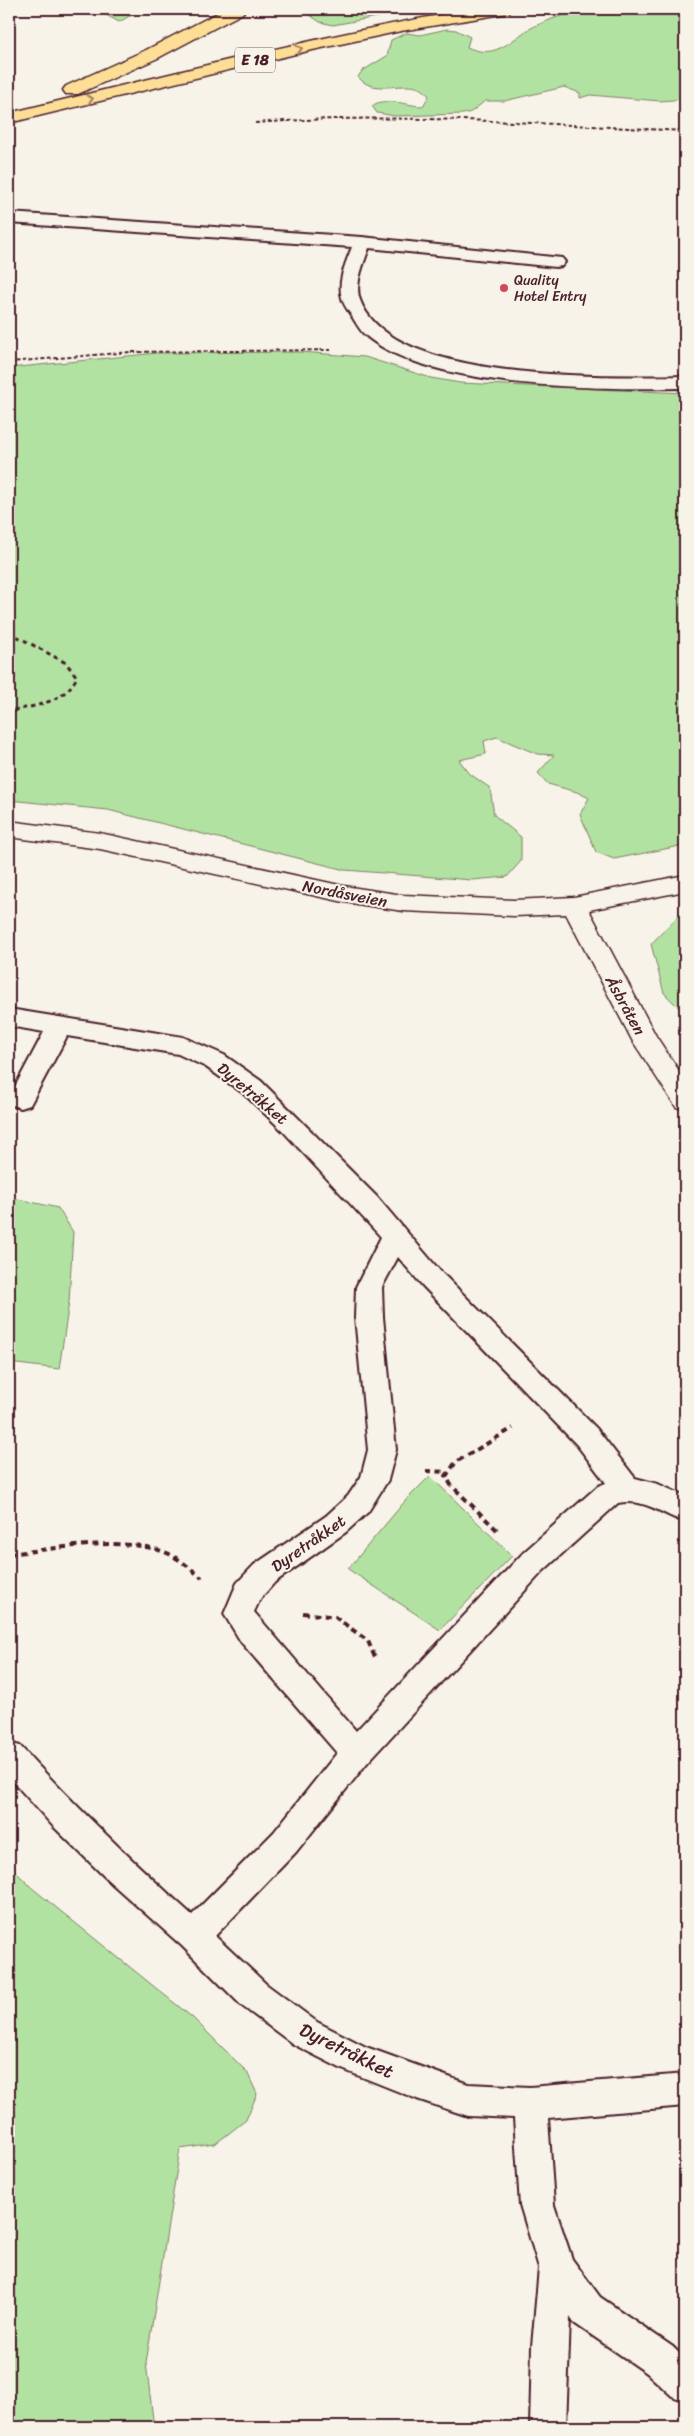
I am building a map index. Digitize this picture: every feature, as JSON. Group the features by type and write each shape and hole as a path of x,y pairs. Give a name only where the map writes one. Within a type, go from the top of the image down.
{"highway":[{"name":"E 18","path":"186,37 214,9"},
{"name":"E 18","path":"9,117 93,82 186,37 237,9"},
{"name":"E 18","path":"9,117 308,46 402,26 503,9"}],"street":[{"name":"Nordåsveien","path":"9,829 100,841 344,894 403,903 514,908 574,905 685,883"},
{"name":"Åsbråten","path":"574,905 645,1040 685,1100"}],"lane":[{"path":"9,218 362,242 556,262"},
{"path":"362,242 351,279 350,298 357,315 378,336 401,350 452,367 488,374 616,381 685,382"},
{"name":"Dyretråkket","path":"9,1018 183,1046 215,1061 252,1087 292,1125 368,1204 431,1278 587,1437 627,1489"},
{"path":"21,1099 60,1026"},
{"name":"Dyretråkket","path":"242,1598 262,1576 342,1521 359,1504 371,1486 381,1462 382,1450 370,1317 370,1287 395,1236"},
{"path":"194,1936 285,1842 356,1753 533,1562 608,1494 621,1489 653,1492 685,1510"},
{"path":"242,1598 239,1614 252,1633 356,1753"},
{"name":"Dyretråkket","path":"9,1756 64,1816 120,1871 194,1936 254,1995 305,2033 354,2058 417,2083 468,2100 530,2103 685,2090"},
{"path":"530,2103 537,2204 557,2268 587,2310 660,2360 685,2383"},
{"path":"548,2427 550,2346 557,2268"}],"path":[{"path":"255,123 354,117 515,122 685,131"},
{"path":"9,362 171,350 401,350"},
{"path":"9,632 66,663 77,677 74,687 61,697 34,706 9,711"},
{"path":"533,1562 451,1485 446,1476 447,1472 456,1462 553,1404"},
{"path":"423,1470 447,1472"},
{"path":"9,1554 124,1546 161,1551 186,1565 210,1586 242,1598"},
{"path":"335,1617 368,1641 380,1669 412,1693"}],"green space":[{"path":"95,9 142,9 119,22"},
{"path":"301,9 421,9 333,25 320,22"},
{"path":"685,9 685,99 660,101 590,95 580,98 580,93 564,87 504,101 485,101 471,112 463,114 395,116 377,113 372,106 377,103 390,102 423,106 429,96 422,90 414,87 375,86 366,83 358,77 362,71 387,56 391,40 406,33 420,35 447,29 456,30 470,37 467,47 490,51 510,43 541,23 558,17 592,11"},
{"path":"301,352 365,357 431,378 460,383 685,393 685,845 614,859 596,852 580,814 589,798 577,792 548,784 538,773 554,755 537,754 497,737 484,741 486,754 459,760 470,774 490,788 494,815 521,837 521,861 507,877 472,880 345,870 108,810 9,800 9,368 157,353"},
{"path":"685,911 685,1014 664,993 651,944"},
{"path":"9,1197 58,1208 73,1232 69,1302 59,1369 9,1363"},
{"path":"430,1476 512,1556 440,1630 348,1569 406,1500"},
{"path":"9,1865 32,1888 193,2018 247,2072 257,2094 246,2120 215,2144 180,2149 146,2363 154,2427 9,2427"}],"place":[{"name":"Quality Hotel Entry","path":"504,288"}]}
